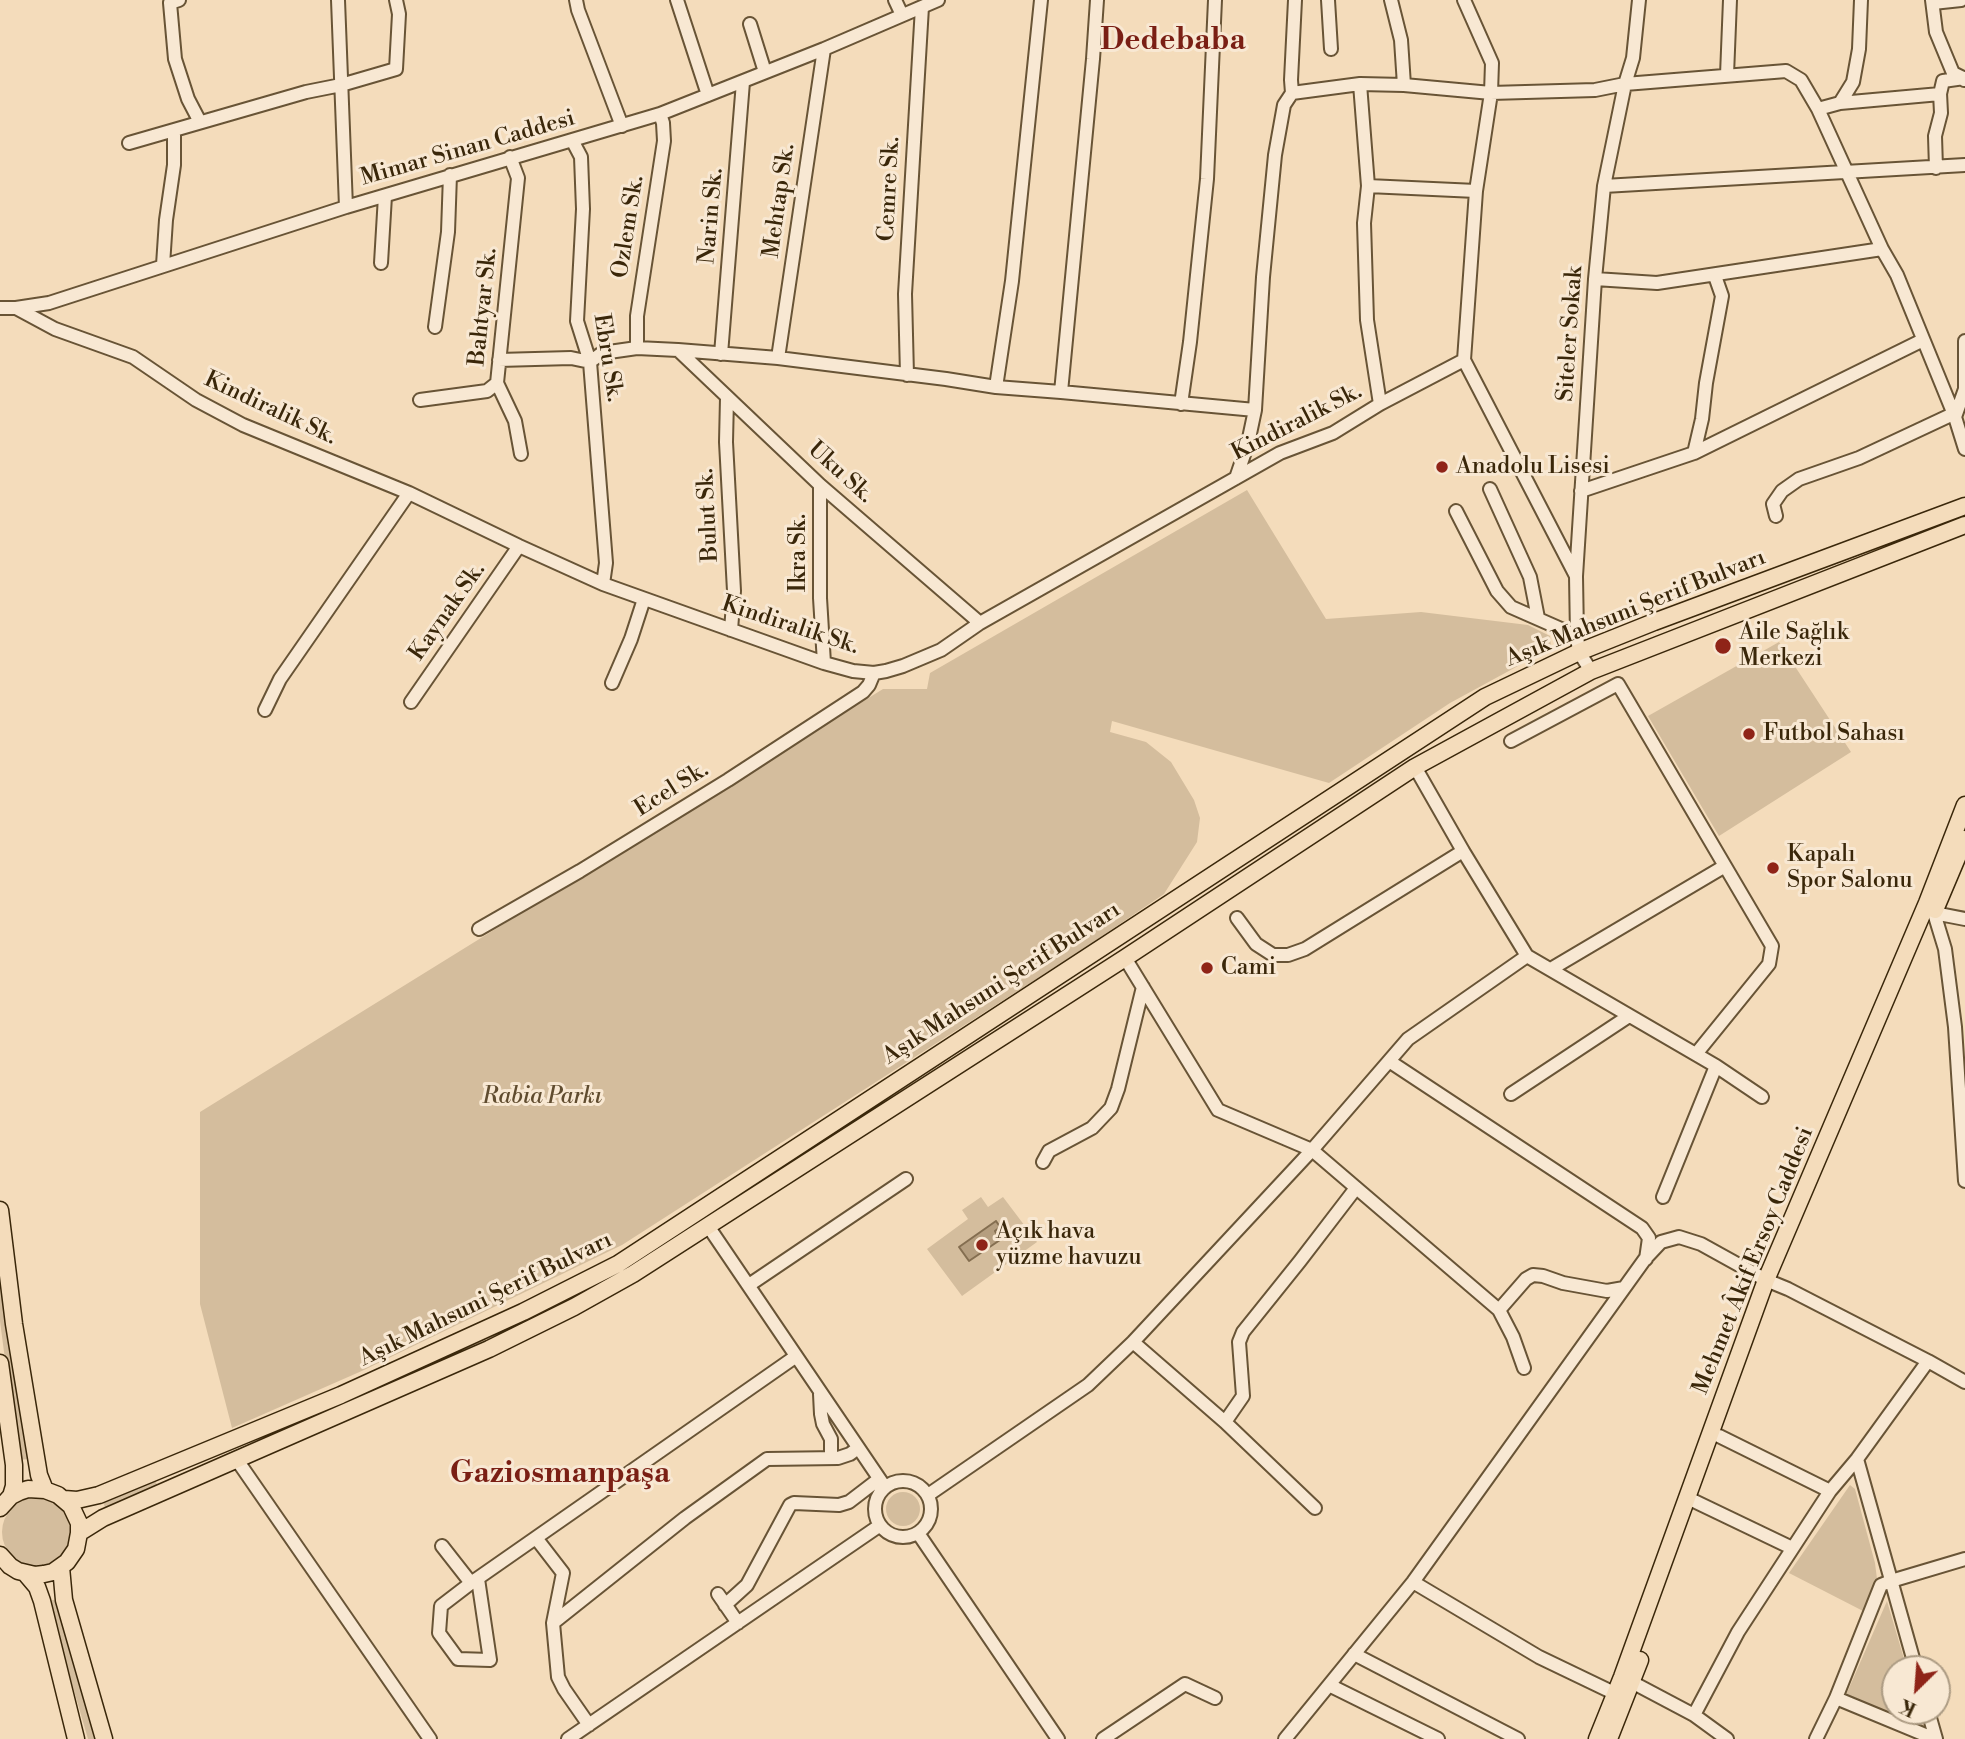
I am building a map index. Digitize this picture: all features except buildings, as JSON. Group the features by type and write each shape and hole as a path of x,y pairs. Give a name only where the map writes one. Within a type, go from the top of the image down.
{"main road":[{"name":"Aşık Mahsuni Şerif Bulvarı","path":"64,1499 77,1500 99,1495 341,1395 523,1312 618,1264 1485,697 1578,644 1753,584 1965,506"},
{"name":"Aşık Mahsuni Şerif Bulvarı","path":"79,1533 103,1518 489,1349 634,1274 1125,958 1415,767 1591,671 1965,525"},
{"name":"Mehmet Âkif Ersoy Caddesi","path":"1609,1739 1627,1679 1771,1282 1965,805"},
{"name":"Mehmet Âkif Ersoy Caddesi","path":"1597,1739 1616,1694 1627,1679 1719,1436 1771,1282 1965,839"},
{"path":"0,1210 16,1337 39,1475 45,1490"},
{"path":"0,1363 14,1465 14,1486 6,1502"},
{"path":"6,1502 28,1489 45,1490 64,1499 76,1514 79,1533 72,1556 61,1567 44,1574 26,1574"},
{"path":"3,1562 26,1574 37,1587 76,1739"},
{"path":"61,1567 64,1600 104,1739"}],"street":[{"path":"179,0 170,3 175,59 188,99 200,122"},
{"path":"338,0 346,207"},
{"path":"129,143 396,69 399,14 396,0"},
{"path":"576,0 622,126"},
{"path":"677,0 708,95"},
{"path":"895,0 902,15"},
{"name":"Mimar Sinan Caddesi","path":"0,309 49,303 346,207 660,114 938,0"},
{"path":"996,387 1014,270 1041,0"},
{"path":"1061,392 1097,0"},
{"path":"1181,404 1207,179 1215,0"},
{"path":"1236,478 1255,411 1263,277 1275,155 1284,105 1292,93 1295,0"},
{"path":"1328,0 1331,49"},
{"path":"1391,0 1401,40 1404,85"},
{"path":"1464,0 1492,63 1491,93 1476,191 1464,360 1576,576"},
{"name":"Siteler Sokak","path":"1578,644 1576,576 1595,279 1604,186 1633,58 1639,0"},
{"path":"1727,75 1730,0"},
{"path":"1840,103 1853,82 1859,49 1861,0"},
{"path":"1961,0 1932,1 1936,32 1953,73 1964,80"},
{"name":"Cemre Sk.","path":"907,375 905,294 922,7"},
{"path":"750,24 765,72"},
{"name":"Mehtap Sk.","path":"778,358 824,49"},
{"path":"1292,93 1360,84 1491,93 1595,90 1625,84 1786,71 1801,80 1849,172 1882,249 1897,275 1965,449"},
{"path":"1936,168 1935,136 1941,113 1940,93 1943,81 1964,80"},
{"name":"Narin Sk.","path":"722,354 743,82"},
{"path":"1360,84 1368,186 1364,223 1367,320 1380,404"},
{"path":"1818,109 1840,103 1940,93"},
{"name":"Ozlem Sk.","path":"637,348 637,316 664,141 660,114"},
{"path":"163,265 174,165 174,131"},
{"name":"Ebru Sk.","path":"572,140 580,157 583,209 577,321 590,362 606,563 603,584"},
{"name":"Bahtyar Sk.","path":"420,400 487,391 497,383 518,178 510,158"},
{"path":"1604,186 1965,165"},
{"path":"435,327 447,232 450,176"},
{"path":"1368,186 1476,191"},
{"path":"381,263 385,196"},
{"path":"1595,279 1657,283 1882,249"},
{"path":"1694,453 1722,296 1715,276"},
{"name":"Kindiralik Sk.","path":"16,308 55,329 132,357 196,400 243,425 409,493 603,584 824,663 853,671 874,673 903,666 941,650 980,623 1280,453 1333,433 1380,404 1464,360"},
{"path":"1581,491 1694,453 1923,340"},
{"path":"1776,516 1773,504 1782,491 1799,479 1859,458 1954,416 1965,389 1965,341"},
{"path":"499,360 571,358 590,362 602,354 637,348 677,350 778,358 996,387 1255,411"},
{"name":"Uku Sk.","path":"677,350 820,485 980,623"},
{"path":"497,383 515,421 521,454"},
{"name":"Bulut Sk.","path":"727,398 726,442 734,591 732,630"},
{"path":"1248,443 1258,454 1280,453"},
{"name":"Ikra Sk.","path":"820,485 820,598 824,663"},
{"path":"1490,489 1530,577 1538,618"},
{"path":"265,710 280,679 409,493"},
{"path":"1456,511 1497,591 1511,607 1538,618 1578,644 1591,671"},
{"name":"Kaynak Sk.","path":"411,702 519,546"},
{"path":"612,683 644,599"},
{"name":"Ecel Sk.","path":"479,929 728,780 863,692 874,673"},
{"path":"1511,741 1618,684 1772,946 1769,964 1696,1054"},
{"path":"1415,767 1527,956 1696,1054 1762,1097"},
{"path":"1237,918 1256,944 1273,955 1287,955 1304,949 1463,851"},
{"path":"1551,969 1725,866"},
{"path":"1965,919 1934,914 1945,949 1955,1027 1965,1175"},
{"path":"928,1495 1088,1385 1133,1342 1312,1150 1408,1039 1527,956"},
{"path":"1125,958 1218,1110 1312,1150 1500,1310 1524,1368"},
{"path":"1043,1162 1049,1151 1092,1128 1111,1108 1143,987"},
{"path":"1511,1094 1629,1016"},
{"path":"1389,1061 1642,1228 1649,1238 1646,1259"},
{"path":"1662,1197 1716,1066"},
{"path":"749,1285 906,1178"},
{"path":"1225,1422 1243,1396 1240,1342 1243,1332 1356,1188"},
{"path":"708,1226 882,1483"},
{"path":"1285,1739 1413,1582 1624,1288 1661,1242 1679,1237 1701,1244 1965,1382"},
{"path":"1500,1310 1526,1279 1533,1275 1607,1291 1624,1288"},
{"path":"1133,1342 1225,1422 1315,1508"},
{"path":"442,1546 474,1581 490,1660 458,1659 439,1633 441,1606 474,1581 795,1357"},
{"path":"1693,1715 1738,1632 1792,1548 1830,1491 1857,1459 1928,1361"},
{"path":"820,1393 823,1424 831,1439 831,1458"},
{"path":"1719,1436 1830,1491"},
{"path":"553,1623 685,1518 767,1459 838,1458 858,1448"},
{"path":"1857,1459 1912,1655"},
{"path":"237,1461 430,1739"},
{"path":"738,1623 722,1600 747,1585 790,1505 794,1503 839,1505 882,1483 910,1482 928,1495 931,1507 926,1525 918,1533 900,1537 885,1532 879,1526 875,1505 882,1483"},
{"path":"1694,1501 1792,1548"},
{"path":"568,1739 879,1526"},
{"path":"918,1533 1058,1739"},
{"path":"536,1538 563,1573 553,1623 558,1676 589,1725"},
{"path":"1816,1739 1836,1698 1881,1586 1965,1559"},
{"path":"1413,1582 1539,1657 1616,1694"},
{"path":"1354,1654 1518,1739"},
{"path":"1627,1679 1693,1715 1727,1739"},
{"path":"1103,1739 1185,1684 1215,1698"},
{"path":"1329,1685 1438,1739"},
{"path":"1836,1698 1936,1739"}],"green space":[{"name":"Rabia Parkı","path":"1247,490 1326,619 1421,612 1528,625 1550,636 1551,648 1450,703 1329,783 1112,721 1110,732 1146,742 1171,762 1194,800 1200,818 1197,842 1164,894 1080,951 622,1245 364,1370 232,1428 200,1304 200,1112 883,689 927,689 930,673"},
{"name":"Futbol Sahası","path":"1779,642 1851,752 1719,836 1648,716"},
{"name":"Açık hava yüzme havuzu","path":"981,1197 988,1207 1003,1197 1037,1242 962,1296 927,1249 968,1219 962,1210"},
{"path":"0,1244 29,1459 18,1460 0,1321"},
{"path":"155,1480 159,1489 106,1511 103,1501"},
{"path":"1850,1485 1855,1489 1877,1579 1865,1612 1789,1573"},
{"path":"903,1492 915,1497 920,1509 915,1521 903,1526 891,1521 886,1509 891,1497"},
{"path":"29,1498 43,1498 55,1503 65,1513 70,1532 65,1551 55,1561 43,1566 29,1566 17,1561 7,1551 2,1539 2,1525 7,1513 17,1503"},
{"path":"58,1599 98,1739 88,1739 48,1601"},
{"path":"1887,1601 1903,1655 1881,1655 1881,1709 1846,1695"}],"shaded area":[{"name":"Açık hava yüzme havuzu","path":"996,1221 1000,1227 995,1231 1000,1240 969,1261 959,1247"}],"place":[{"name":"Anadolu Lisesi","path":"1442,467"},
{"name":"Aile Sağlık Merkezi","path":"1723,646"},
{"name":"Futbol Sahası","path":"1749,734"},
{"name":"Kapalı Spor Salonu","path":"1773,868"},
{"name":"Cami","path":"1207,968"},
{"name":"Açık hava yüzme havuzu","path":"982,1245"}],"district":[{"name":"Dedebaba","path":"1173,42"},
{"name":"Gaziosmanpaşa","path":"560,1475"}]}
